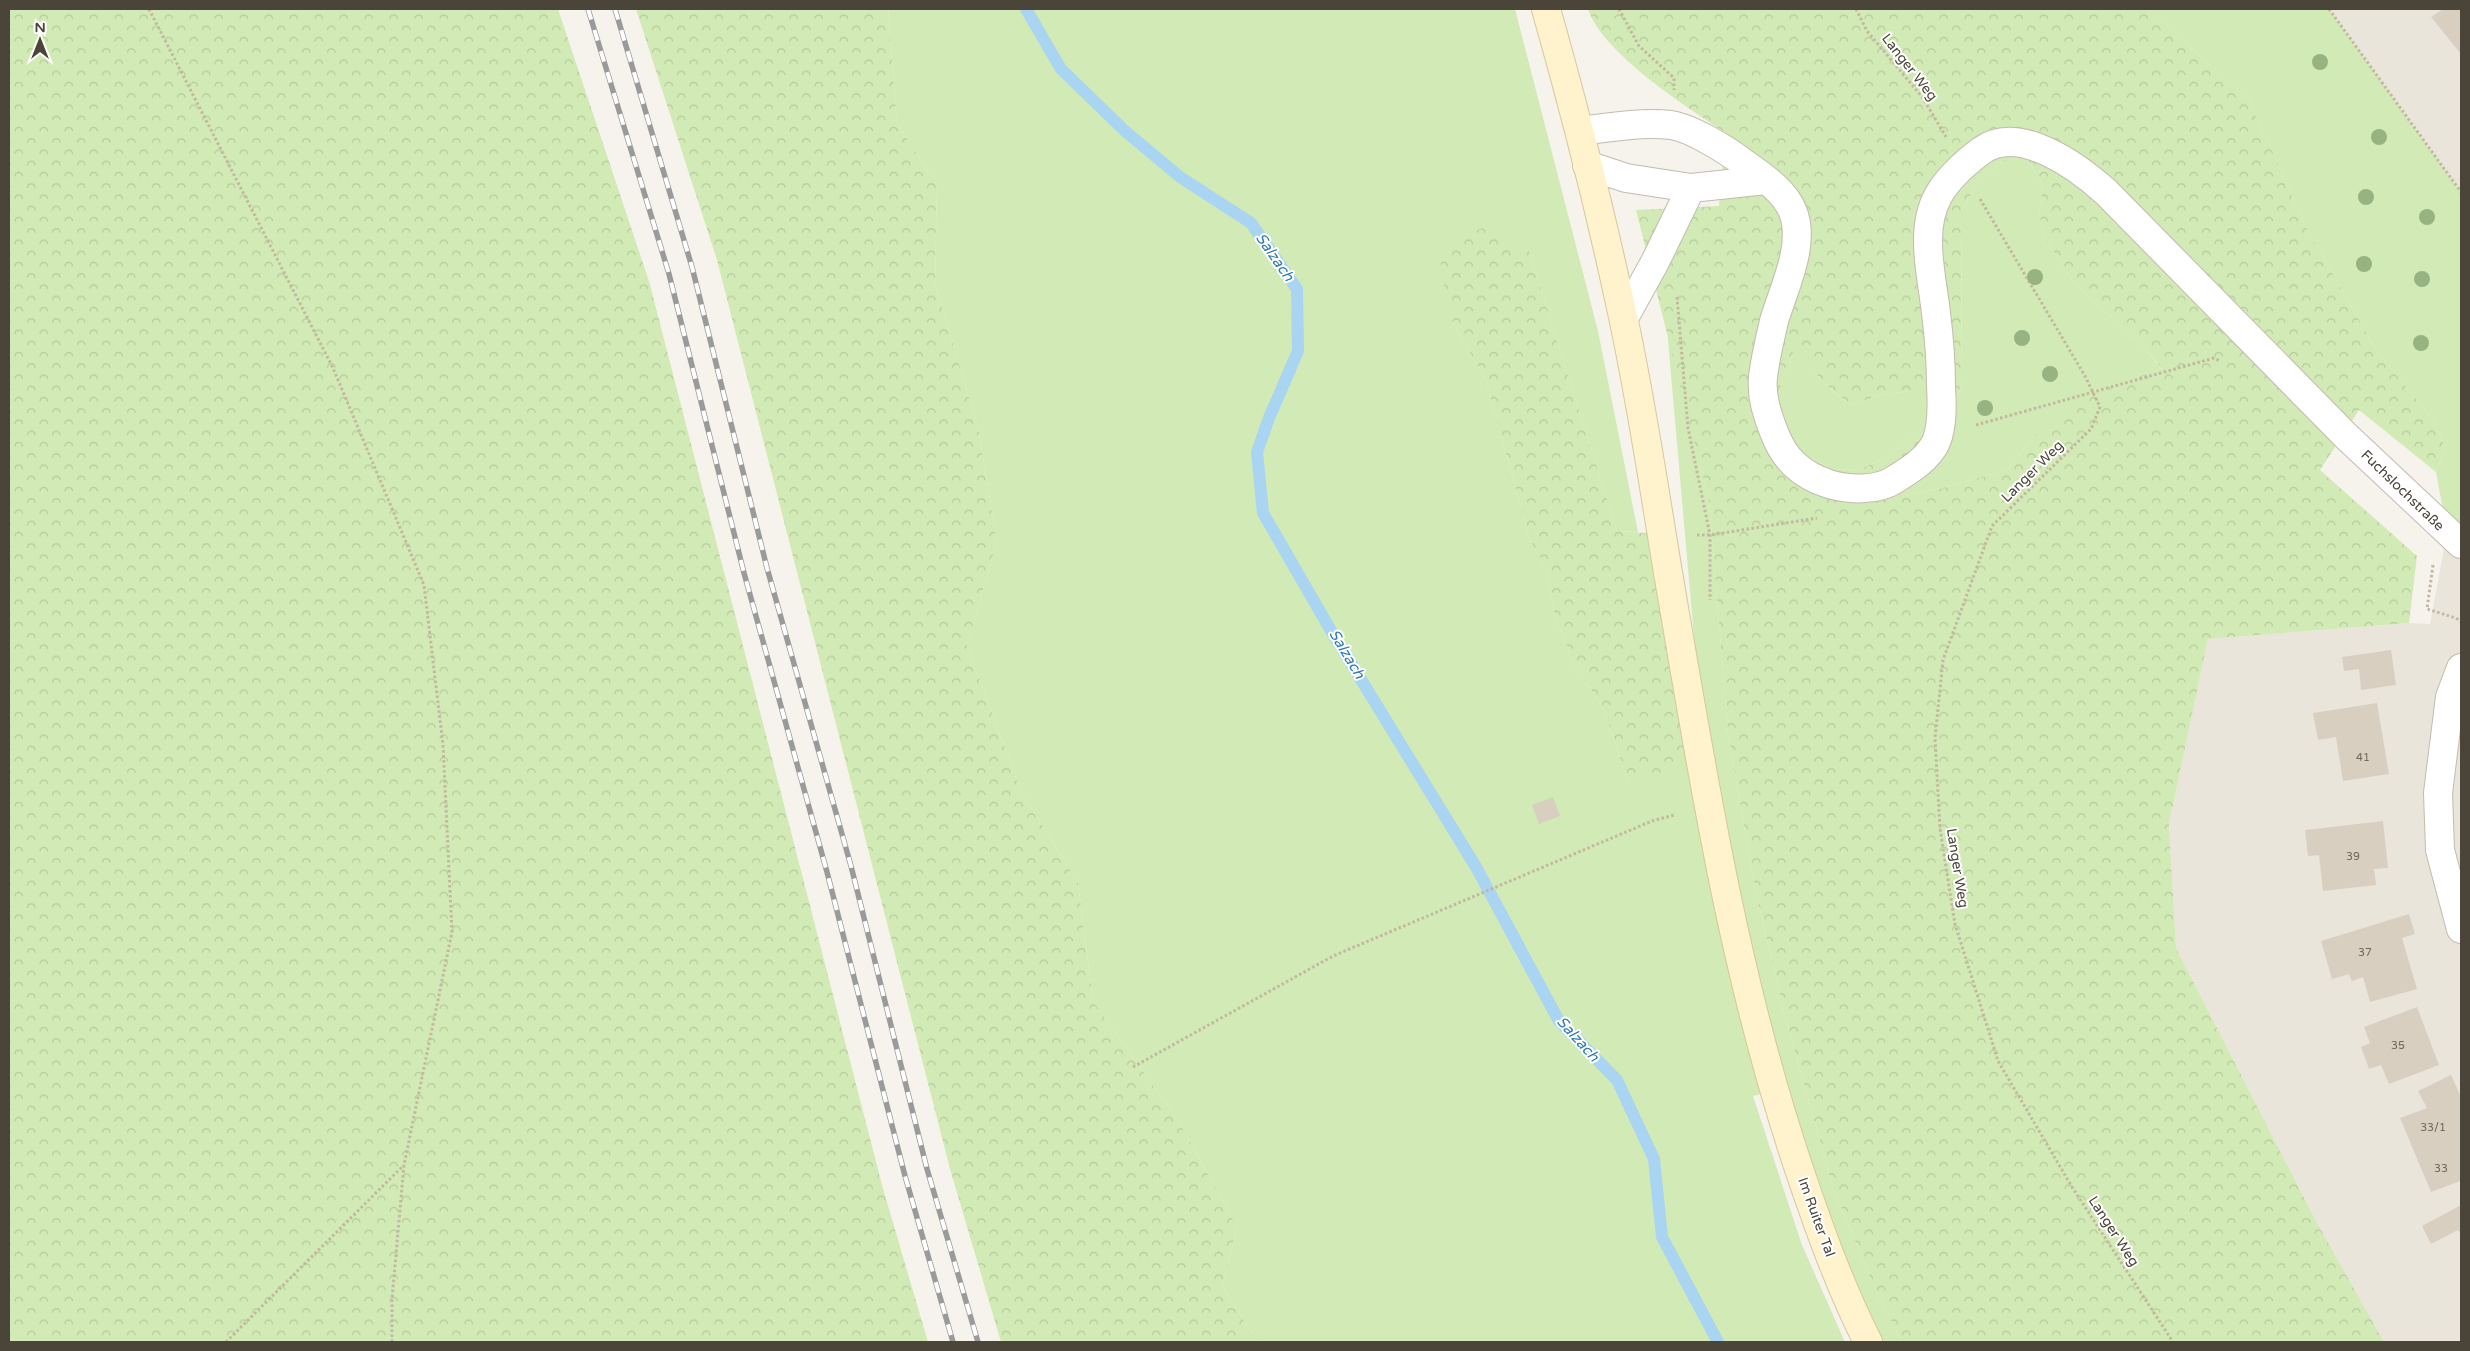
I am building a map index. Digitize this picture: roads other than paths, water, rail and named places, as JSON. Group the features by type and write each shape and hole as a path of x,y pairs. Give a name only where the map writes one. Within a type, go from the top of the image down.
{"street":[{"name":"Im Ruiter Tal","path":"1546,9 1581,131 1624,318 1729,916 1772,1090 1813,1212 1855,1316 1868,1342"},
{"name":"Fuchslochstraße","path":"1581,131 1636,124 1674,125 1723,147 1784,196 1794,213 1796,226 1794,257 1775,321 1763,378 1765,409 1779,445 1800,472 1831,485 1863,489 1888,484 1918,464 1936,442 1942,409 1936,310 1929,272 1930,224 1938,196 1962,165 1990,144 2016,143 2039,147 2081,170 2142,227 2346,436 2461,544"},
{"path":"1588,165 1626,178 1691,188 1766,180"},
{"path":"1624,318 1655,262 1691,188"},
{"path":"2461,668 2450,697 2438,793 2440,850 2461,929"}],"waterway":[{"name":"Salzach","path":"1026,9 1061,69 1125,131 1180,177 1251,223 1297,289 1298,351 1269,418 1257,452 1263,513 1330,629 1476,867 1559,1021 1617,1080 1654,1159 1662,1237 1718,1342"}],"railway":[{"path":"588,9 669,274 744,573 827,872 905,1176 953,1342"},
{"path":"615,9 692,267 767,568 851,866 927,1169 978,1342"}]}
